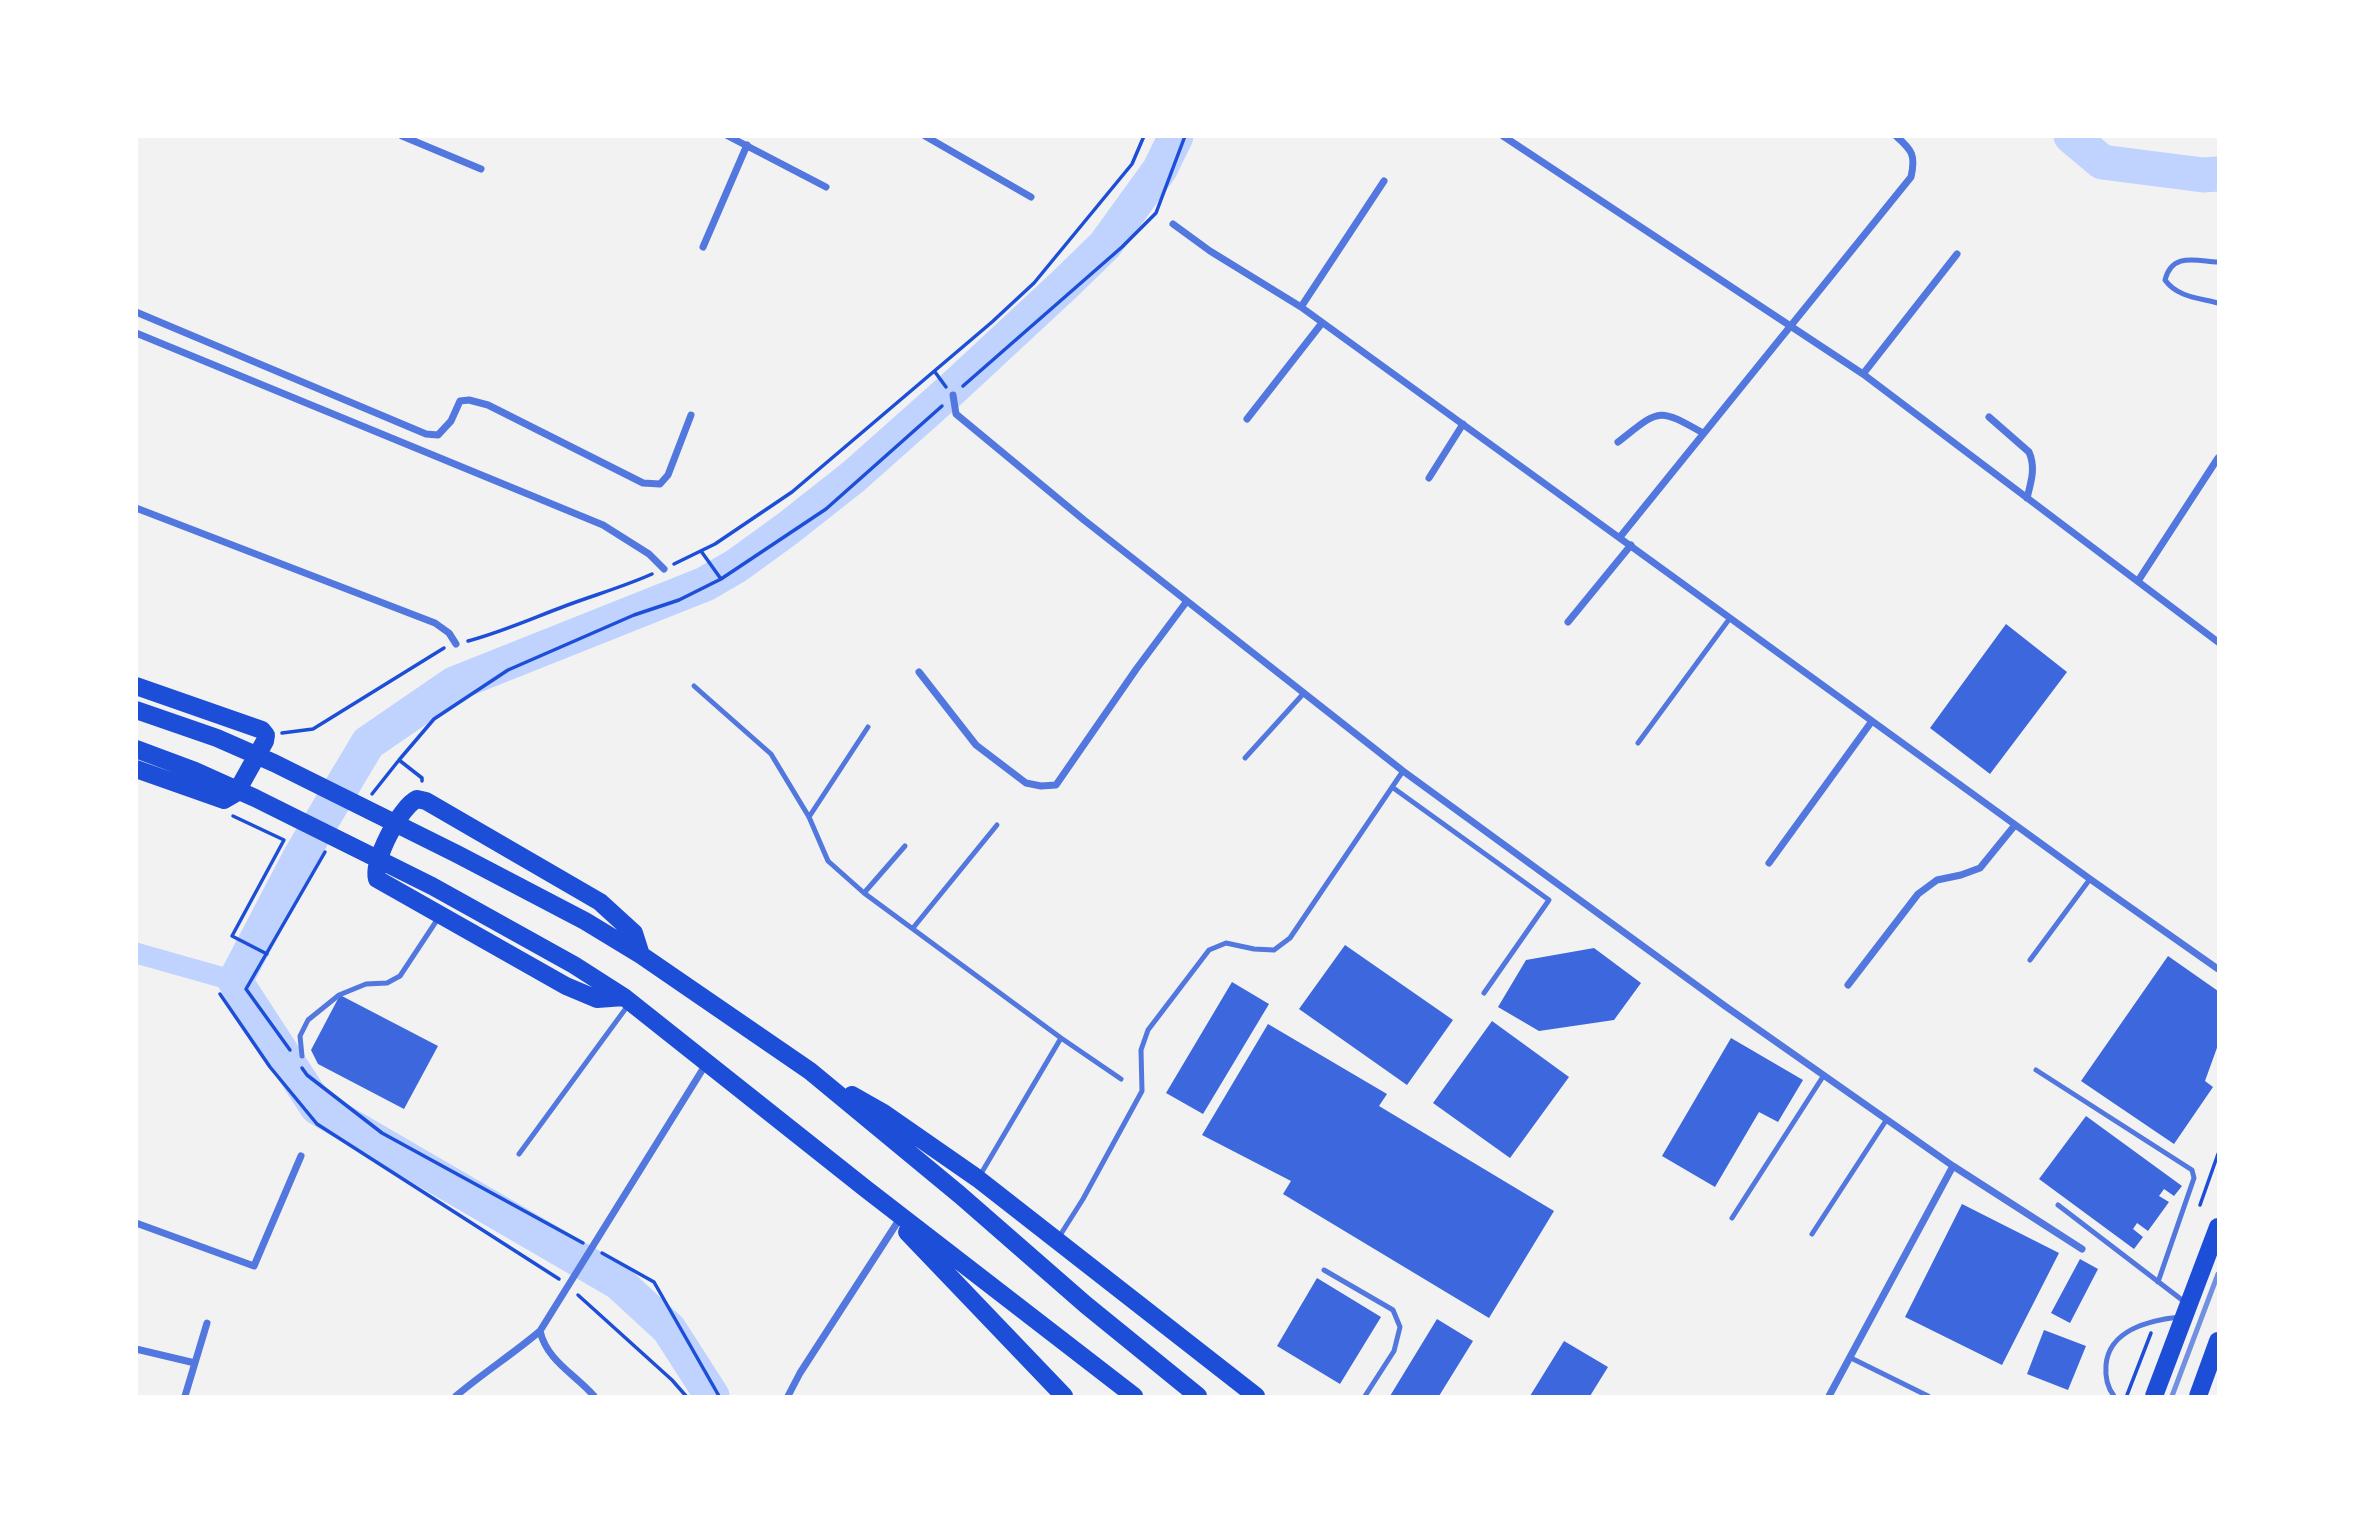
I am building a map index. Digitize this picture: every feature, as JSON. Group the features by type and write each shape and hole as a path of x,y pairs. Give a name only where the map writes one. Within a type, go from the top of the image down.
{"main road":[{"path":"136,686 262,730 266,735 236,793 224,800 136,769"},
{"path":"136,710 217,738 274,763 457,854 585,921 641,955 810,1071 882,1112 978,1178 1256,1396"},
{"path":"136,750 195,771 255,798 432,886 574,965 627,1000 1131,1396"},
{"path":"627,1000 597,999 566,986 377,879 375,872 406,806 417,799 426,801 600,902 634,933 641,955"},
{"path":"810,1071 960,1195 1125,1338 1198,1396"},
{"path":"866,1189 1064,1396"},
{"path":"2154,1396 2218,1227"},
{"path":"2198,1396 2218,1341"}],"street":[{"path":"402,136 481,169"},
{"path":"728,136 826,187"},
{"path":"925,136 1031,197"},
{"path":"1503,136 1788,327 1863,374 2218,642"},
{"path":"1620,537 1911,177 1914,164 1910,148 1896,136"},
{"path":"703,247 747,145"},
{"path":"1301,307 1384,181"},
{"path":"1173,224 1210,251 1301,307 2090,880 2218,969"},
{"path":"1863,374 1957,254"},
{"path":"136,312 426,434 438,435 451,421 460,401 469,400 488,405 643,483 660,484 668,475 691,415"},
{"path":"1247,419 1322,323"},
{"path":"136,333 603,526 649,554 664,569"},
{"path":"953,395 956,414 1084,520 1403,771 1953,1166 2082,1249"},
{"path":"1618,442 1657,415 1670,415 1703,433"},
{"path":"1989,417 2029,452 2033,460 2034,473 2027,498"},
{"path":"1429,478 1463,424"},
{"path":"2138,582 2218,458"},
{"path":"136,508 435,623 449,633 456,644"},
{"path":"1568,622 1631,545"},
{"path":"919,673 976,745 1026,783 1056,785 1187,601"},
{"path":"1769,863 1872,721"},
{"path":"1848,985 1918,894 1937,880 1980,868 2015,825"},
{"path":"456,1396 540,1331 706,1063"},
{"path":"136,1223 254,1266 301,1156"},
{"path":"1829,1396 1953,1166"},
{"path":"788,1396 800,1373 897,1223"},
{"path":"186,1396 207,1322"},
{"path":"540,1331 544,1345 556,1360 594,1396"},
{"path":"136,1349 195,1363"}],"lane":[{"path":"2218,262 2177,261 2167,269 2165,280 2171,289 2182,294 2218,303"},
{"path":"1639,743 1730,618"},
{"path":"694,687 771,754 809,817 828,861 864,893 1121,1079"},
{"path":"1245,758 1304,693"},
{"path":"809,817 868,727"},
{"path":"1057,1240 1083,1199 1142,1091 1141,1050 1148,1030 1209,950 1226,943 1274,950 1290,938 1403,771"},
{"path":"1392,787 1549,900 1484,993"},
{"path":"914,928 997,825"},
{"path":"864,893 905,846"},
{"path":"2030,960 2090,880"},
{"path":"302,1056 300,1036 309,1020 339,995 366,984 387,983 400,976 440,915"},
{"path":"519,1154 627,1000"},
{"path":"978,1178 1061,1038"},
{"path":"2036,1070 2192,1171 2194,1178 2158,1282"},
{"path":"1732,1217 1824,1075"},
{"path":"1812,1234 1887,1119"},
{"path":"2058,1205 2158,1282 2186,1311 2127,1331 2114,1343 2107,1356 2105,1375 2109,1390 2114,1396"},
{"path":"1324,1270 1392,1310 1400,1327 1394,1351 1365,1396"},
{"path":"1851,1358 1928,1396"}],"path":[{"path":"266,735 313,729 448,646 496,634 664,569 701,551 792,492 935,372 1034,283 1132,164 1144,136"},
{"path":"366,802 434,719 508,670 634,615 679,600 721,579 825,509 1122,247 1156,212 1185,136"},
{"path":"935,372 953,395"},
{"path":"701,551 721,579"},
{"path":"399,760 422,778 426,801"},
{"path":"224,800 228,814 284,840 232,936 267,954"},
{"path":"292,1054 246,989 324,853 333,843"},
{"path":"220,994 270,1067 317,1124 564,1283"},
{"path":"300,1065 307,1075 382,1133 583,1243"},
{"path":"592,1251 654,1282 719,1396"},
{"path":"573,1291 686,1396"},
{"path":"2126,1396 2156,1322"}],"building":[{"path":"2006,624 2067,672 1990,774 1930,728"},
{"path":"1345,945 1453,1020 1407,1085 1299,1009"},
{"path":"1594,948 1641,983 1614,1020 1539,1031 1498,1007 1526,960"},
{"path":"2168,956 2218,991 2218,1045 2205,1081 2213,1087 2174,1144 2081,1081"},
{"path":"1232,982 1269,1004 1203,1114 1166,1093"},
{"path":"340,995 438,1046 404,1109 318,1064 311,1050"},
{"path":"1492,1021 1569,1077 1510,1158 1433,1103"},
{"path":"1268,1024 1387,1094 1379,1106 1554,1211 1489,1318 1283,1194 1291,1181 1202,1135"},
{"path":"1731,1038 1803,1080 1778,1122 1759,1112 1715,1187 1662,1156"},
{"path":"2086,1116 2182,1186 2174,1196 2164,1189 2159,1196 2169,1202 2148,1231 2137,1223 2133,1229 2143,1237 2134,1249 2039,1179"},
{"path":"1962,1204 2059,1253 2002,1365 1905,1317"},
{"path":"2080,1259 2098,1269 2070,1323 2051,1313"},
{"path":"1317,1278 1381,1317 1340,1384 1277,1346"},
{"path":"1437,1319 1473,1341 1439,1396 1390,1396"},
{"path":"2044,1330 2086,1346 2068,1390 2027,1374"},
{"path":"1564,1341 1608,1367 1590,1396 1530,1396"}],"waterway":[{"path":"712,1396 669,1329 618,1282 317,1107 235,981 300,857 368,743 454,684 705,584 736,566 787,529 853,477 952,389 1105,245 1160,169 1176,136"},
{"path":"2071,136 2102,162 2203,175 2218,174"},
{"path":"136,953 235,981"}],"railway":[{"path":"2172,1396 2218,1274"}]}
